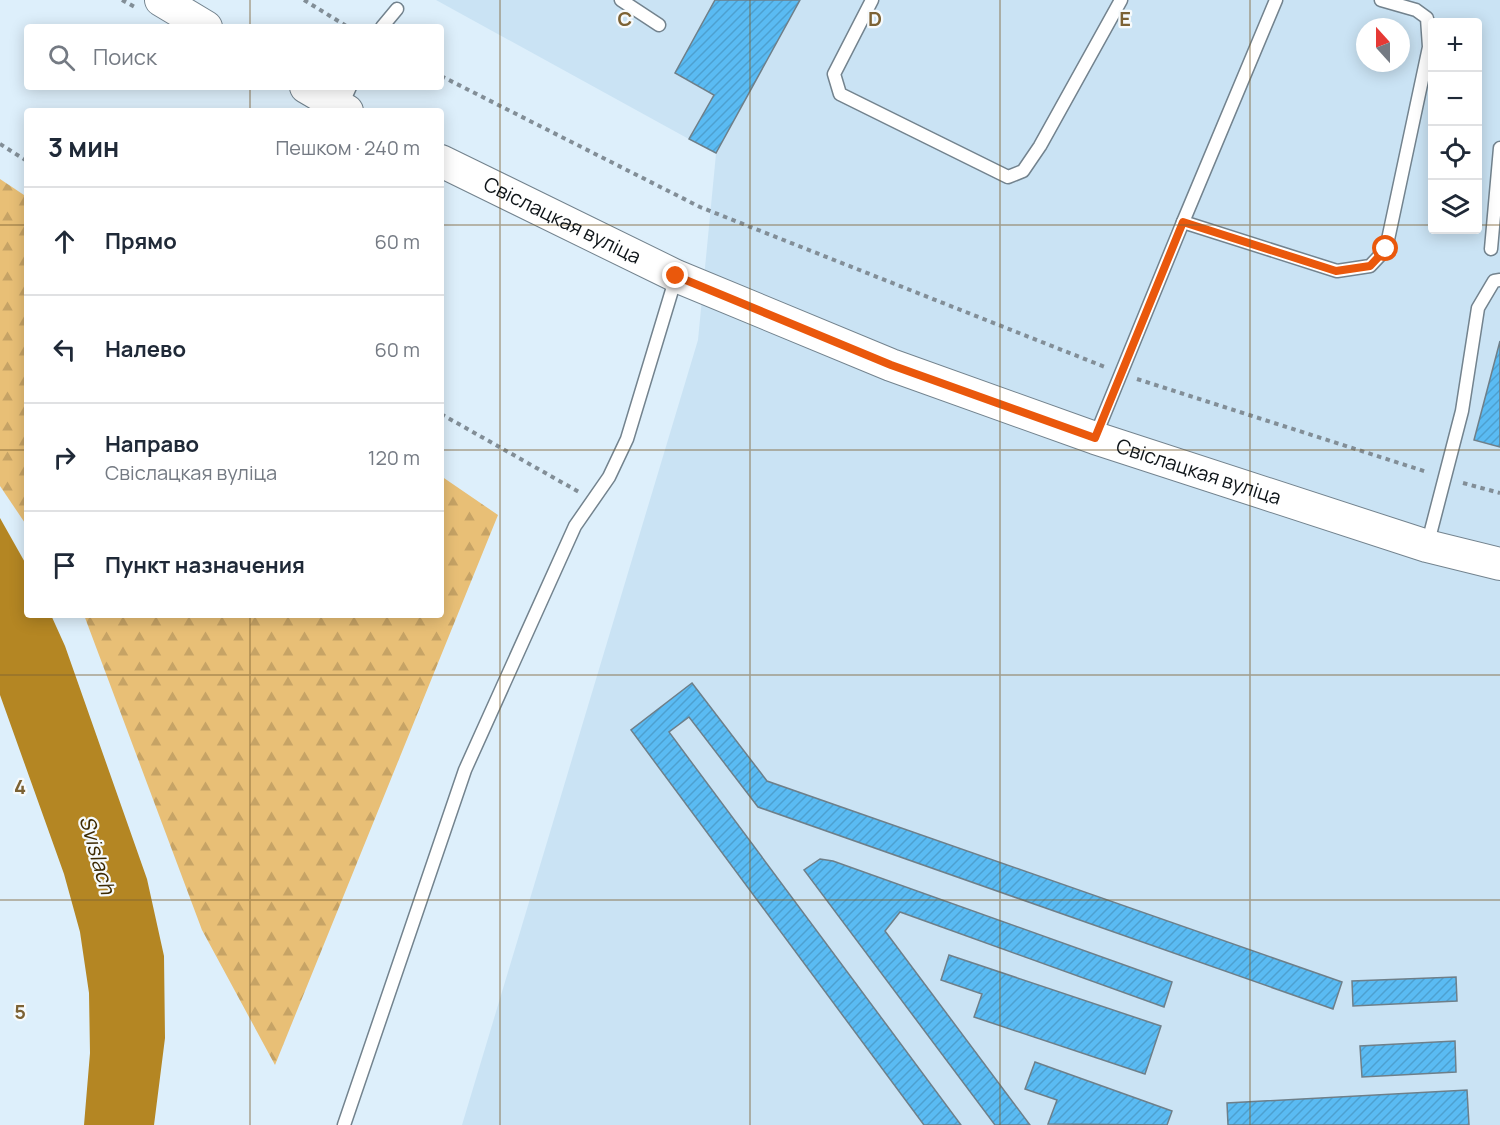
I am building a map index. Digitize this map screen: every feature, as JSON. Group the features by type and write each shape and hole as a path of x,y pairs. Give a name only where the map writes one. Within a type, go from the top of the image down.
{"street":[{"path":"161,0 201,24"},
{"path":"314,90 346,102"},
{"name":"Свіслацкая вуліца","path":"444,162 676,276 891,365 1095,438 1427,546 1500,564"}],"lane":[{"path":"621,0 659,25"},
{"path":"872,0 834,74 840,94 1008,177 1023,171 1040,146 1121,0"},
{"path":"1095,438 1276,0"},
{"path":"1183,222 1336,271 1370,266 1386,249 1429,47 1427,18 1416,10 1381,0"},
{"path":"384,24 397,9"},
{"path":"1491,249 1500,148"},
{"path":"344,1125 465,770 575,526 609,477 627,439 676,276"},
{"path":"1427,546 1462,411 1478,308 1494,281 1500,280"}],"path":[{"path":"304,0 343,24"},
{"path":"444,78 700,207 1120,373 1446,478 1500,493"},
{"path":"0,144 24,159"},
{"path":"444,416 593,500"}],"shaded area":[{"path":"436,0 1500,0 1500,1125 462,1125 698,340 716,154"}],"green space":[{"path":"0,179 24,195 24,522 0,486"},
{"path":"444,478 498,515 275,1065 202,930 85,618 444,618"}],"water":[{"name":"Svislach","path":"0,518 24,561 24,618 52,618 65,646 147,879 164,956 165,1038 154,1125 84,1125 90,1053 89,993 80,932 64,874 0,695"}],"building":[{"path":"715,0 800,0 716,153 689,139 714,95 675,73"},
{"path":"1500,341 1500,447 1474,440"},
{"path":"692,683 767,781 1342,982 1333,1009 758,807 689,717 669,732 961,1125 924,1125 631,730"},
{"path":"820,859 833,861 1172,982 1164,1007 900,912 885,931 1030,1125 995,1125 804,870"},
{"path":"949,955 1161,1026 1145,1074 974,1017 982,994 941,980"},
{"path":"1456,977 1457,1001 1353,1006 1352,981"},
{"path":"1455,1041 1456,1072 1362,1077 1360,1046"},
{"path":"1035,1062 1172,1111 1167,1125 1048,1124 1057,1100 1025,1089"},
{"path":"1467,1090 1469,1125 1228,1125 1227,1103"}],"route":[{"path":"676,276 891,365 1095,438 1183,222 1336,271 1370,266 1386,249"}]}
